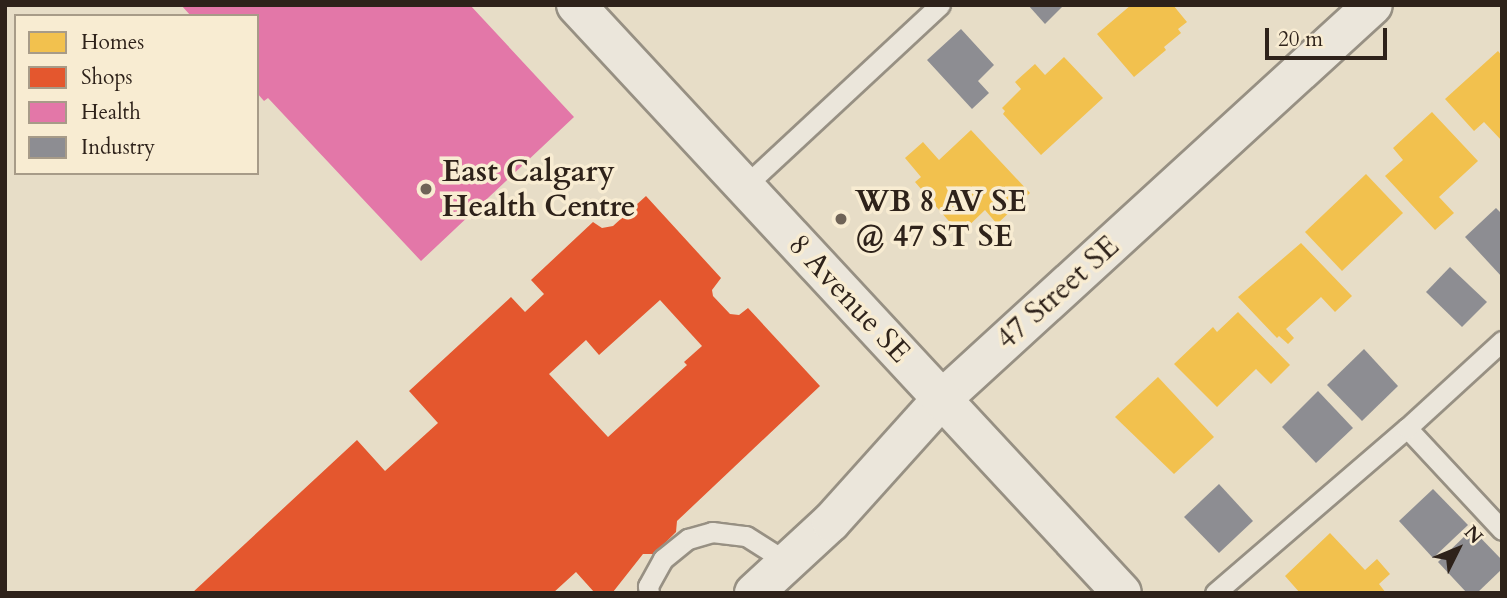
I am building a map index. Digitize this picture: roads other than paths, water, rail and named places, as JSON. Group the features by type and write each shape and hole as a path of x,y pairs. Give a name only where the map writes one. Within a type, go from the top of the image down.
{"street":[{"name":"8 Avenue SE","path":"576,5 1122,593"},
{"name":"47 Street SE","path":"754,593 831,522 941,400 1373,5"}],"lane":[{"path":"745,186 940,5"},
{"path":"1215,593 1408,428 1502,341"},
{"path":"1408,428 1502,530"},
{"path":"649,593 648,586 663,559 688,538 712,533 746,536 787,562"}],"place":[{"name":"East Calgary Health Centre","path":"426,189"},
{"name":"WB 8 AV SE @ 47 ST SE","path":"841,219"}]}
